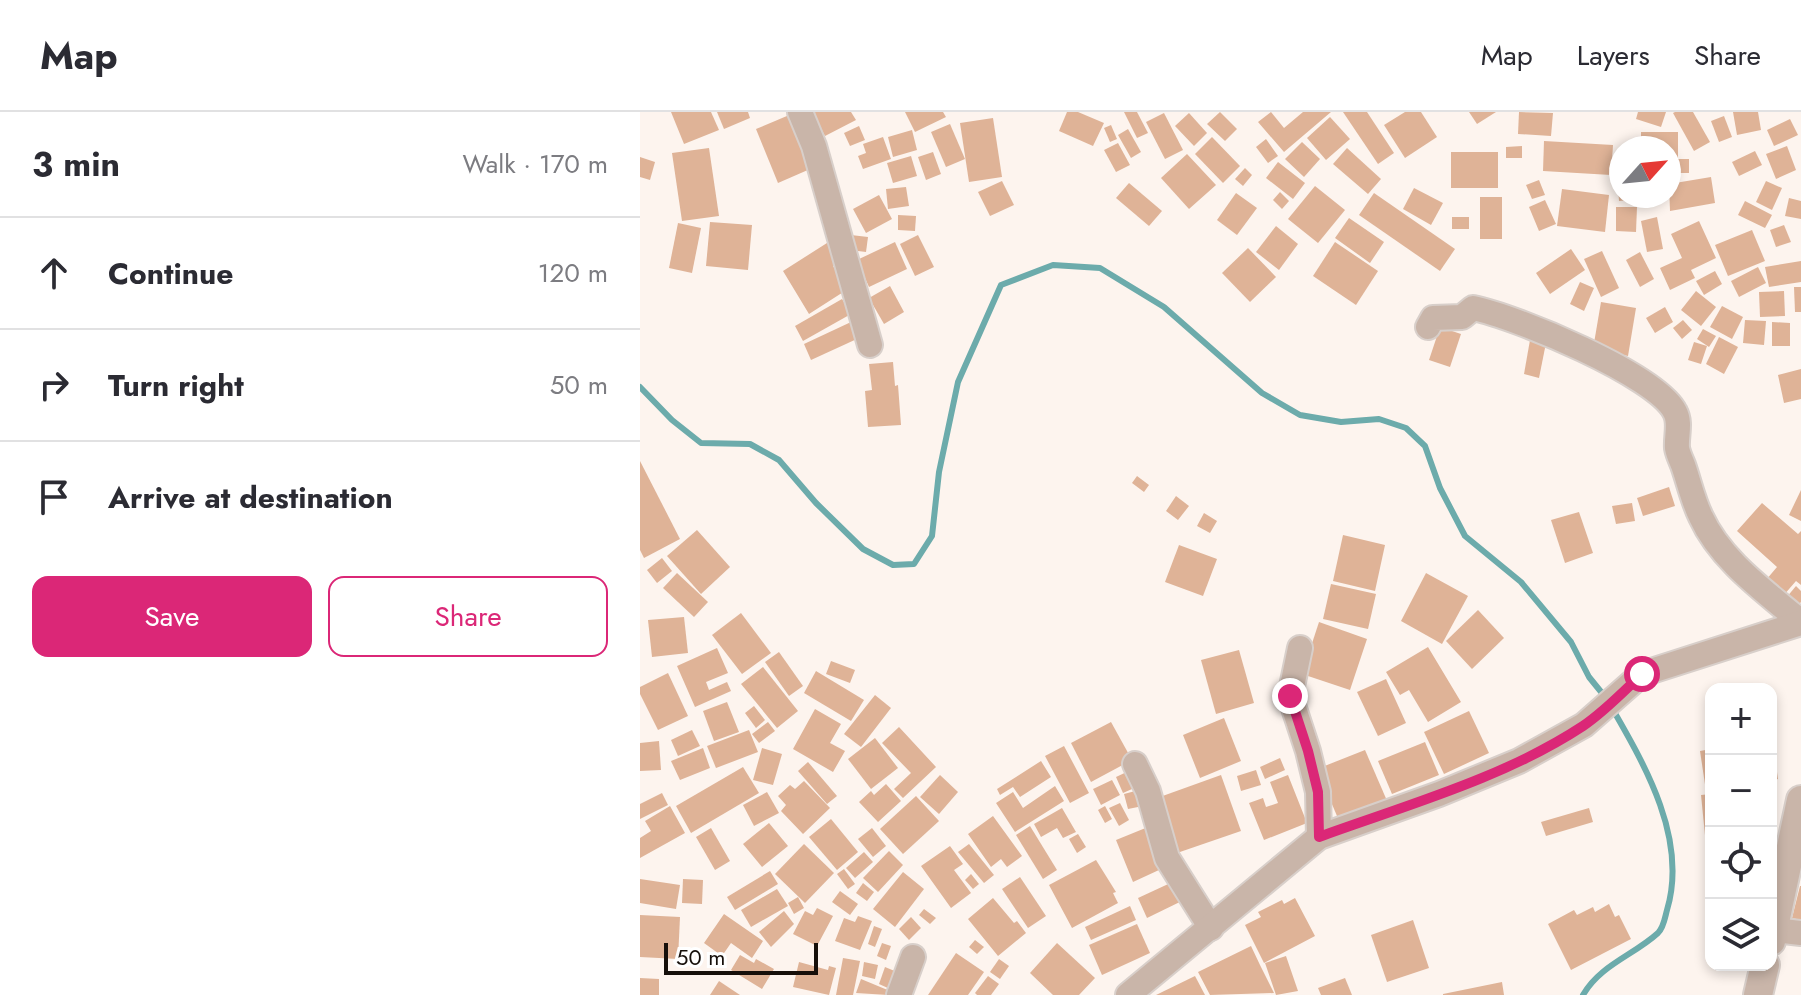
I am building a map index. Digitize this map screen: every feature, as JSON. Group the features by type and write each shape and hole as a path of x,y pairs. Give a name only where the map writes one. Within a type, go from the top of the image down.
{"street":[{"path":"800,112 819,159 870,345"},
{"path":"1428,327 1433,318 1462,317 1473,308 1484,310 1507,320 1531,325 1586,349 1662,394 1676,413 1677,448 1701,519 1734,565 1801,622"},
{"path":"1128,995 1319,837 1439,794 1519,761 1584,725 1642,674 1801,622"},
{"path":"1300,648 1290,696 1318,792 1319,837"},
{"path":"1135,764 1148,791 1167,858 1211,928"},
{"path":"1782,935 1801,800"},
{"path":"899,995 913,957"},
{"path":"1758,995 1764,971"}],"building":[{"path":"671,112 711,112 719,130 684,144"},
{"path":"717,112 748,112 750,118 724,129"},
{"path":"812,112 851,112 856,120 825,136"},
{"path":"905,112 943,112 946,117 915,132"},
{"path":"1067,112 1078,112 1104,123 1093,146 1059,131"},
{"path":"1124,112 1137,112 1148,133 1137,138"},
{"path":"1220,112 1237,129 1225,141 1207,124"},
{"path":"1271,112 1284,128 1303,112 1331,112 1284,152 1258,122"},
{"path":"1343,112 1367,112 1394,153 1378,164"},
{"path":"1405,112 1421,112 1437,137 1405,158 1384,125"},
{"path":"1469,112 1496,112 1477,124"},
{"path":"1519,112 1553,113 1551,136 1518,134"},
{"path":"1638,112 1666,112 1661,127 1636,119"},
{"path":"1675,112 1693,112 1710,142 1694,151"},
{"path":"1733,112 1758,112 1761,130 1737,135"},
{"path":"794,113 817,166 778,183 756,129"},
{"path":"1164,113 1183,150 1165,159 1146,122"},
{"path":"1189,113 1207,133 1194,146 1175,126"},
{"path":"1724,116 1732,137 1719,142 1711,121"},
{"path":"1330,117 1350,139 1326,160 1307,138"},
{"path":"993,118 1002,177 969,182 960,123"},
{"path":"1790,119 1798,135 1774,146 1767,130"},
{"path":"950,124 965,159 946,167 931,132"},
{"path":"1111,125 1117,139 1110,142 1104,128"},
{"path":"859,126 865,140 850,146 844,133"},
{"path":"1128,129 1141,152 1131,158 1118,135"},
{"path":"912,130 917,150 893,157 888,137"},
{"path":"1641,132 1678,132 1678,136 1641,136"},
{"path":"883,137 891,159 863,169 858,156 866,153 863,144"},
{"path":"1212,137 1240,166 1223,183 1195,154"},
{"path":"1266,139 1278,156 1268,163 1256,147"},
{"path":"1544,141 1609,145 1609,175 1543,171"},
{"path":"1302,142 1320,159 1304,177 1285,159"},
{"path":"1118,143 1130,165 1116,172 1104,150"},
{"path":"1522,146 1522,158 1506,158 1506,147"},
{"path":"1787,146 1796,170 1776,179 1766,154"},
{"path":"709,148 719,216 682,221 672,153"},
{"path":"1347,148 1381,179 1368,194 1333,164"},
{"path":"1755,151 1762,165 1739,176 1732,162"},
{"path":"933,152 941,174 926,180 918,157"},
{"path":"1451,152 1498,152 1498,188 1451,188"},
{"path":"1187,154 1216,185 1189,209 1161,178"},
{"path":"911,156 917,176 893,183 887,163"},
{"path":"640,157 655,162 650,180 640,177"},
{"path":"1681,159 1689,159 1689,173 1681,173"},
{"path":"1278,162 1305,183 1293,199 1266,178"},
{"path":"1245,168 1252,175 1243,186 1235,179"},
{"path":"1711,177 1715,203 1670,211 1670,208 1681,208 1681,182"},
{"path":"1539,180 1545,195 1532,199 1526,185"},
{"path":"1002,181 1014,205 990,216 978,192"},
{"path":"1766,181 1782,188 1772,210 1756,202"},
{"path":"1129,183 1162,211 1149,226 1116,198"},
{"path":"1315,186 1345,210 1318,243 1288,219"},
{"path":"906,187 909,206 888,209 886,189"},
{"path":"1414,188 1443,203 1431,225 1403,209"},
{"path":"1562,189 1609,195 1605,232 1557,226"},
{"path":"1280,192 1289,201 1282,209 1273,200"},
{"path":"1236,193 1257,208 1237,235 1217,220"},
{"path":"1374,193 1455,249 1440,271 1359,215"},
{"path":"879,195 892,219 866,233 853,209"},
{"path":"1480,197 1502,197 1502,239 1480,239"},
{"path":"1789,198 1801,201 1801,219 1785,216"},
{"path":"1545,200 1556,224 1539,231 1529,207"},
{"path":"1745,201 1772,215 1765,228 1738,215"},
{"path":"1616,208 1637,208 1636,232 1616,231"},
{"path":"898,215 916,216 915,231 898,230"},
{"path":"1452,217 1469,217 1469,229 1452,229"},
{"path":"1657,217 1663,249 1647,252 1641,221"},
{"path":"1349,218 1384,242 1370,263 1335,238"},
{"path":"1699,221 1716,258 1691,270 1695,278 1670,290 1660,268 1682,258 1671,234"},
{"path":"710,222 752,225 748,270 706,266"},
{"path":"678,223 701,228 692,273 669,268"},
{"path":"1784,225 1791,242 1776,247 1770,230"},
{"path":"1276,226 1298,244 1279,270 1256,252"},
{"path":"1752,230 1765,261 1728,276 1715,245"},
{"path":"851,235 868,237 866,252 850,250"},
{"path":"918,235 934,267 915,276 900,244"},
{"path":"895,242 907,269 869,287 857,260"},
{"path":"1335,242 1378,271 1356,305 1313,276"},
{"path":"827,243 839,262 833,266 848,289 809,314 783,271"},
{"path":"1248,248 1276,277 1250,302 1222,273"},
{"path":"1571,249 1585,270 1550,294 1536,273"},
{"path":"1602,251 1619,288 1601,297 1584,259"},
{"path":"1640,252 1654,279 1640,287 1626,260"},
{"path":"1801,261 1801,282 1769,287 1765,267"},
{"path":"1758,267 1766,283 1739,297 1731,281"},
{"path":"1715,271 1722,284 1704,295 1696,281"},
{"path":"1580,282 1594,288 1584,311 1570,304"},
{"path":"890,286 904,312 884,324 869,298"},
{"path":"1794,287 1801,287 1801,312 1795,312"},
{"path":"1696,291 1716,307 1701,326 1681,310"},
{"path":"1784,291 1785,316 1760,317 1759,292"},
{"path":"842,299 851,314 803,341 795,326"},
{"path":"1601,302 1636,308 1628,356 1593,349"},
{"path":"1722,306 1743,317 1732,339 1710,327"},
{"path":"1665,307 1673,322 1655,333 1646,318"},
{"path":"1683,320 1692,330 1682,339 1673,328"},
{"path":"1745,320 1766,321 1764,345 1743,343"},
{"path":"851,322 859,338 811,360 804,344"},
{"path":"1772,322 1790,323 1790,346 1772,346"},
{"path":"1440,327 1461,334 1450,367 1429,360"},
{"path":"1703,329 1716,336 1709,347 1697,339"},
{"path":"1719,337 1738,347 1724,374 1706,364"},
{"path":"1530,340 1546,343 1539,378 1524,374"},
{"path":"1694,342 1707,346 1701,364 1688,360"},
{"path":"893,362 901,425 868,427 865,391 872,390 869,364"},
{"path":"1801,369 1801,399 1784,403 1778,375"},
{"path":"640,461 680,539 644,558 640,550"},
{"path":"1137,476 1149,485 1144,492 1132,483"},
{"path":"1669,487 1675,506 1643,516 1637,498"},
{"path":"1801,490 1801,521 1789,515"},
{"path":"1176,496 1189,506 1178,520 1166,511"},
{"path":"1632,503 1635,521 1616,524 1612,506"},
{"path":"1762,503 1798,534 1801,531 1801,585 1796,581 1783,596 1766,580 1777,567 1737,531"},
{"path":"1579,512 1593,553 1565,563 1551,520"},
{"path":"1204,513 1217,521 1210,533 1197,526"},
{"path":"697,530 730,567 701,594 667,556"},
{"path":"1343,535 1385,545 1375,591 1333,581"},
{"path":"1179,545 1217,559 1203,596 1165,582"},
{"path":"662,558 672,571 657,583 647,570"},
{"path":"677,573 708,602 694,617 663,588"},
{"path":"1426,573 1468,596 1442,644 1401,621"},
{"path":"1331,584 1376,594 1368,629 1323,619"},
{"path":"1796,586 1801,591 1801,602 1797,607 1786,598"},
{"path":"1478,610 1504,638 1472,669 1446,641"},
{"path":"741,613 771,653 742,674 712,635"},
{"path":"684,617 688,653 652,657 648,620"},
{"path":"1319,622 1367,639 1350,690 1302,674"},
{"path":"1428,647 1461,702 1428,722 1409,690 1400,695 1386,672"},
{"path":"717,648 728,673 706,682 709,690 727,682 731,691 695,707 677,666"},
{"path":"1239,650 1254,703 1216,714 1201,660"},
{"path":"779,652 803,686 789,696 765,662"},
{"path":"831,661 855,670 850,683 826,674"},
{"path":"763,667 798,711 777,728 741,684"},
{"path":"816,671 864,700 851,721 804,693"},
{"path":"668,673 688,716 658,730 640,694 640,687"},
{"path":"1386,679 1406,723 1378,736 1357,692"},
{"path":"875,695 891,708 861,747 844,734"},
{"path":"727,702 739,732 714,741 703,711"},
{"path":"754,706 765,720 756,728 745,713"},
{"path":"815,709 841,724 830,743 845,751 833,772 793,749"},
{"path":"1469,711 1489,753 1444,774 1424,732"},
{"path":"1224,718 1241,761 1200,778 1183,735"},
{"path":"768,722 775,731 759,743 752,734"},
{"path":"1111,722 1132,760 1091,782 1071,743"},
{"path":"899,727 936,767 903,798 894,789 911,773 882,743"},
{"path":"692,730 700,746 678,756 671,740"},
{"path":"749,730 758,752 716,768 707,746"},
{"path":"875,738 898,768 871,789 848,759"},
{"path":"659,741 661,770 640,771 640,743"},
{"path":"1425,742 1439,775 1392,794 1378,761"},
{"path":"1064,746 1089,793 1070,803 1045,756"},
{"path":"703,748 710,768 680,780 671,761"},
{"path":"762,748 782,754 773,785 753,780"},
{"path":"1365,750 1388,803 1340,823 1317,769"},
{"path":"1705,750 1705,784 1700,751"},
{"path":"1280,758 1285,770 1265,779 1260,767"},
{"path":"1041,761 1051,777 1020,797 1013,787 1000,795 997,789"},
{"path":"808,762 837,796 827,804 798,771"},
{"path":"743,767 759,793 691,833 676,806"},
{"path":"1133,769 1141,785 1123,793 1116,777"},
{"path":"1256,770 1261,785 1241,791 1237,776"},
{"path":"940,775 958,792 939,814 920,797"},
{"path":"1221,775 1241,831 1177,853 1157,798"},
{"path":"1288,775 1307,823 1264,840 1249,803 1263,798 1266,807 1278,803 1270,782"},
{"path":"1112,780 1120,795 1101,805 1093,789"},
{"path":"804,781 830,808 803,834 781,811 786,805 778,796 790,785 795,789"},
{"path":"886,784 901,801 878,822 859,802 871,791 874,795"},
{"path":"1055,786 1064,801 1015,832 996,803 1013,792 1023,808"},
{"path":"1139,790 1143,806 1128,809 1124,794"},
{"path":"767,792 779,813 754,826 743,805"},
{"path":"662,793 668,805 640,819 640,804"},
{"path":"1701,795 1705,795 1705,835"},
{"path":"916,796 939,821 903,854 880,829"},
{"path":"1120,803 1129,820 1119,826 1109,808"},
{"path":"670,806 685,833 640,858 640,838 651,831 645,821"},
{"path":"1105,806 1112,819 1105,823 1098,810"},
{"path":"1062,808 1076,832 1063,838 1057,828 1041,837 1034,824"},
{"path":"1589,808 1593,822 1546,836 1541,822"},
{"path":"993,816 1022,856 1007,867 1001,859 991,867 968,834"},
{"path":"831,819 858,852 837,870 809,837"},
{"path":"769,823 788,846 762,867 743,844"},
{"path":"1030,826 1057,870 1043,879 1016,835"},
{"path":"1148,827 1158,851 1152,854 1159,870 1133,882 1116,840"},
{"path":"711,828 730,861 715,870 696,837"},
{"path":"872,828 886,846 873,857 858,839"},
{"path":"1078,834 1086,847 1077,853 1069,839"},
{"path":"804,844 834,873 805,903 775,874"},
{"path":"969,844 994,875 984,883 958,852"},
{"path":"950,846 963,864 954,870 971,893 951,908 921,866"},
{"path":"889,851 903,865 878,892 863,878"},
{"path":"864,852 873,862 855,878 846,868"},
{"path":"1096,860 1116,892 1113,893 1118,903 1072,928 1049,885"},
{"path":"844,869 855,884 848,889 837,874"},
{"path":"770,871 778,884 735,910 727,897"},
{"path":"903,872 924,889 895,927 873,909"},
{"path":"971,874 979,884 973,889 965,880"},
{"path":"1020,877 1046,916 1028,928 1002,889"},
{"path":"640,879 680,885 676,909 640,903"},
{"path":"683,879 703,880 702,904 682,903"},
{"path":"1179,879 1188,898 1147,918 1138,898"},
{"path":"863,883 874,892 867,901 856,893"},
{"path":"1801,886 1801,920 1792,918"},
{"path":"777,889 788,906 751,927 741,910"},
{"path":"840,891 858,904 850,915 832,902"},
{"path":"798,897 804,908 794,914 788,903"},
{"path":"993,898 1026,933 998,956 968,919"},
{"path":"1295,898 1315,936 1264,963 1245,925 1261,917 1258,912 1282,900 1284,904"},
{"path":"1609,904 1615,917 1619,915 1631,939 1571,970 1548,924 1574,910 1577,915 1593,907 1595,912"},
{"path":"1130,906 1136,920 1091,940 1085,927"},
{"path":"817,908 833,916 817,946 793,934 805,911 813,915"},
{"path":"924,909 936,918 930,924 919,915"},
{"path":"784,911 794,924 771,947 759,932"},
{"path":"724,914 763,941 752,958 731,943 722,956 704,943"},
{"path":"640,915 680,917 678,959 640,957"},
{"path":"858,916 872,921 860,950 835,941 844,918 855,922"},
{"path":"911,917 921,928 909,940 899,929"},
{"path":"1413,920 1429,968 1387,982 1371,935"},
{"path":"1137,924 1150,953 1102,975 1089,945"},
{"path":"874,926 882,929 875,947 868,944"},
{"path":"975,940 984,947 977,954 969,947"},
{"path":"882,943 891,946 886,960 877,956"},
{"path":"1057,943 1095,978 1079,995 1053,995 1030,973"},
{"path":"1251,946 1274,993 1210,995 1198,972"},
{"path":"956,953 984,972 968,995 928,995"},
{"path":"740,955 774,969 762,989 731,970"},
{"path":"1286,956 1298,991 1276,995 1265,963"},
{"path":"843,958 860,961 853,995 836,995"},
{"path":"999,959 1009,966 1000,979 990,972"},
{"path":"799,962 828,970 829,966 836,968 829,995 793,987"},
{"path":"864,962 878,965 875,979 862,976"},
{"path":"885,967 897,972 890,989 879,984"},
{"path":"988,976 999,984 991,995 977,995 975,993"},
{"path":"1195,976 1205,995 1156,995"},
{"path":"640,978 659,979 659,995 640,995"},
{"path":"1345,978 1352,995 1321,995 1318,988"},
{"path":"861,979 890,991 888,995 856,993"},
{"path":"719,981 740,995 710,995"},
{"path":"1502,982 1504,995 1443,995 1443,994"}],"waterway":[{"path":"640,387 672,420 701,443 750,444 779,460 816,503 863,549 893,565 914,564 932,536 939,472 958,382 1001,285 1053,265 1100,268 1164,307 1262,393 1300,415 1341,422 1379,419 1406,428 1425,446 1440,488 1465,536 1521,582 1571,642 1589,677 1606,698"},
{"path":"1583,995 1599,976 1660,931 1672,884 1672,857 1660,805 1650,779 1612,708"}],"route":[{"path":"1290,696 1318,792 1319,837 1439,794 1519,761 1584,725 1642,674"}]}
